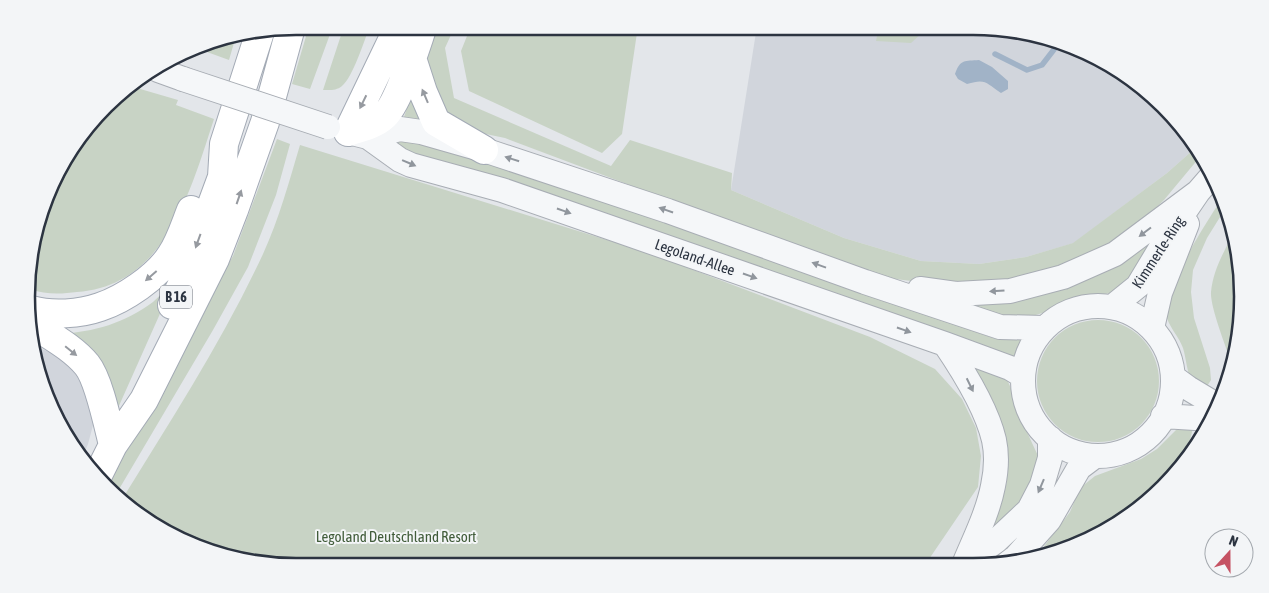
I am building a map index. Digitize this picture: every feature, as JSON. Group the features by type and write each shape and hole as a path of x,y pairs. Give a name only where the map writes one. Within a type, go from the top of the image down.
{"main road":[{"name":"B 16","path":"101,470 114,445 144,400 214,259 234,210 265,122 289,35"},
{"path":"348,132 395,35"},
{"path":"348,132 383,118 390,110 420,35"},
{"name":"B 16","path":"114,445 130,393 184,280 222,177 224,144 258,38"},
{"path":"412,58 423,92 436,122 484,150"},
{"path":"36,311 73,313 100,307 125,295 151,276 171,256 207,173 224,144"},
{"path":"37,327 73,351 88,366 100,394 114,445"}],"street":[{"path":"163,72 348,132 400,129 421,132 484,150 668,211 865,282 1000,327 1044,328"},
{"name":"Legoland-Allee","path":"348,132 411,165 502,190 945,344 1010,368 1023,376"},
{"path":"865,282 956,294 1010,291 1064,277 1115,254 1205,184"},
{"name":"Kimmerle-Ring","path":"1112,307 1138,286 1168,236 1205,184"},
{"name":"Kimmerle-Ring","path":"1152,328 1160,293 1205,184"},
{"path":"1087,306 1112,307 1135,315 1152,328 1168,352 1173,377 1171,401 1158,426 1142,442 1120,453 1095,456 1071,451 1050,438 1034,420 1024,397 1023,376 1030,349 1044,328 1064,314 1087,306"},
{"path":"945,344 964,372 987,420 994,441 995,469 993,487 986,510 966,558"},
{"path":"1173,377 1212,402"},
{"path":"1163,416 1203,419"},
{"path":"972,558 996,542 1029,510 1042,485 1050,458 1050,438"},
{"path":"1020,554 1049,520 1079,468 1095,456"}],"shaded area":[{"path":"756,35 972,35 1007,37 1040,44 1088,62 1132,89 1169,124 1191,152 1167,173 1074,243 1026,257 979,264 921,261 844,238 731,190"},
{"path":"40,348 71,364 88,385 96,414 85,451 62,412 49,381"}],"green space":[{"path":"306,35 330,35 310,89 292,84"},
{"path":"341,35 366,35 354,67 346,81 337,89 323,90"},
{"path":"431,35 451,35 445,48 454,98 611,166 630,140 732,173 731,190 844,238 921,261 979,264 1026,257 1073,243 1167,173 1191,152 1196,161 1164,200 1124,239 1047,276 965,288 888,278 720,219 505,138 476,132 456,122 436,104 424,64"},
{"path":"467,35 637,35 622,134 602,153 469,91 461,51"},
{"path":"877,35 920,35 911,43 876,41"},
{"path":"234,43 229,60 205,51"},
{"path":"138,88 178,100 176,105 214,119 184,203 170,230 153,253 133,272 107,286 77,292 54,294 35,290 37,262 49,212 70,166 100,124"},
{"path":"412,93 430,122 402,123"},
{"path":"394,136 496,162 996,339 1023,336 1014,358 395,148"},
{"path":"277,139 290,144 276,195 248,267 119,488 110,479 207,299 233,256"},
{"name":"Legoland Deutschland Resort","path":"300,145 646,252 870,337 935,369 962,399 976,428 981,456 978,487 930,558 296,558 245,553 196,538 151,514 125,494 196,379 231,317 263,254 283,200"},
{"path":"1218,205 1221,215 1207,238 1193,270 1191,292 1194,318 1210,368 1211,380 1204,391 1190,378 1183,348 1167,318 1167,307 1170,292 1178,275"},
{"path":"1150,238 1155,244 1118,292 1070,299 1049,311 1029,317 1011,319 961,304"},
{"path":"1228,243 1232,262 1234,296 1232,331 1228,353 1211,298 1212,285 1221,257"},
{"path":"175,280 114,417 59,334 97,329 131,316 153,302"},
{"path":"1098,320 1121,324 1141,338 1155,358 1159,381 1155,404 1141,424 1121,438 1098,442 1075,438 1055,424 1041,404 1037,381 1041,358 1055,338 1075,324"},
{"path":"977,367 1006,378 1015,404 1040,460 1019,511 984,534 1004,493 1007,479 1007,464 999,432 974,373"},
{"path":"1193,428 1189,443 1169,469 1145,493 1103,523 1073,538 1043,548 1070,512 1080,488 1095,476 1141,459 1157,449 1176,430"}],"water":[{"path":"979,60 992,67 1008,81 1008,89 1001,93 986,82 978,81 967,84 958,79 955,74 961,63"}],"waterway":[{"path":"995,54 1027,70 1042,65 1055,48"}]}
